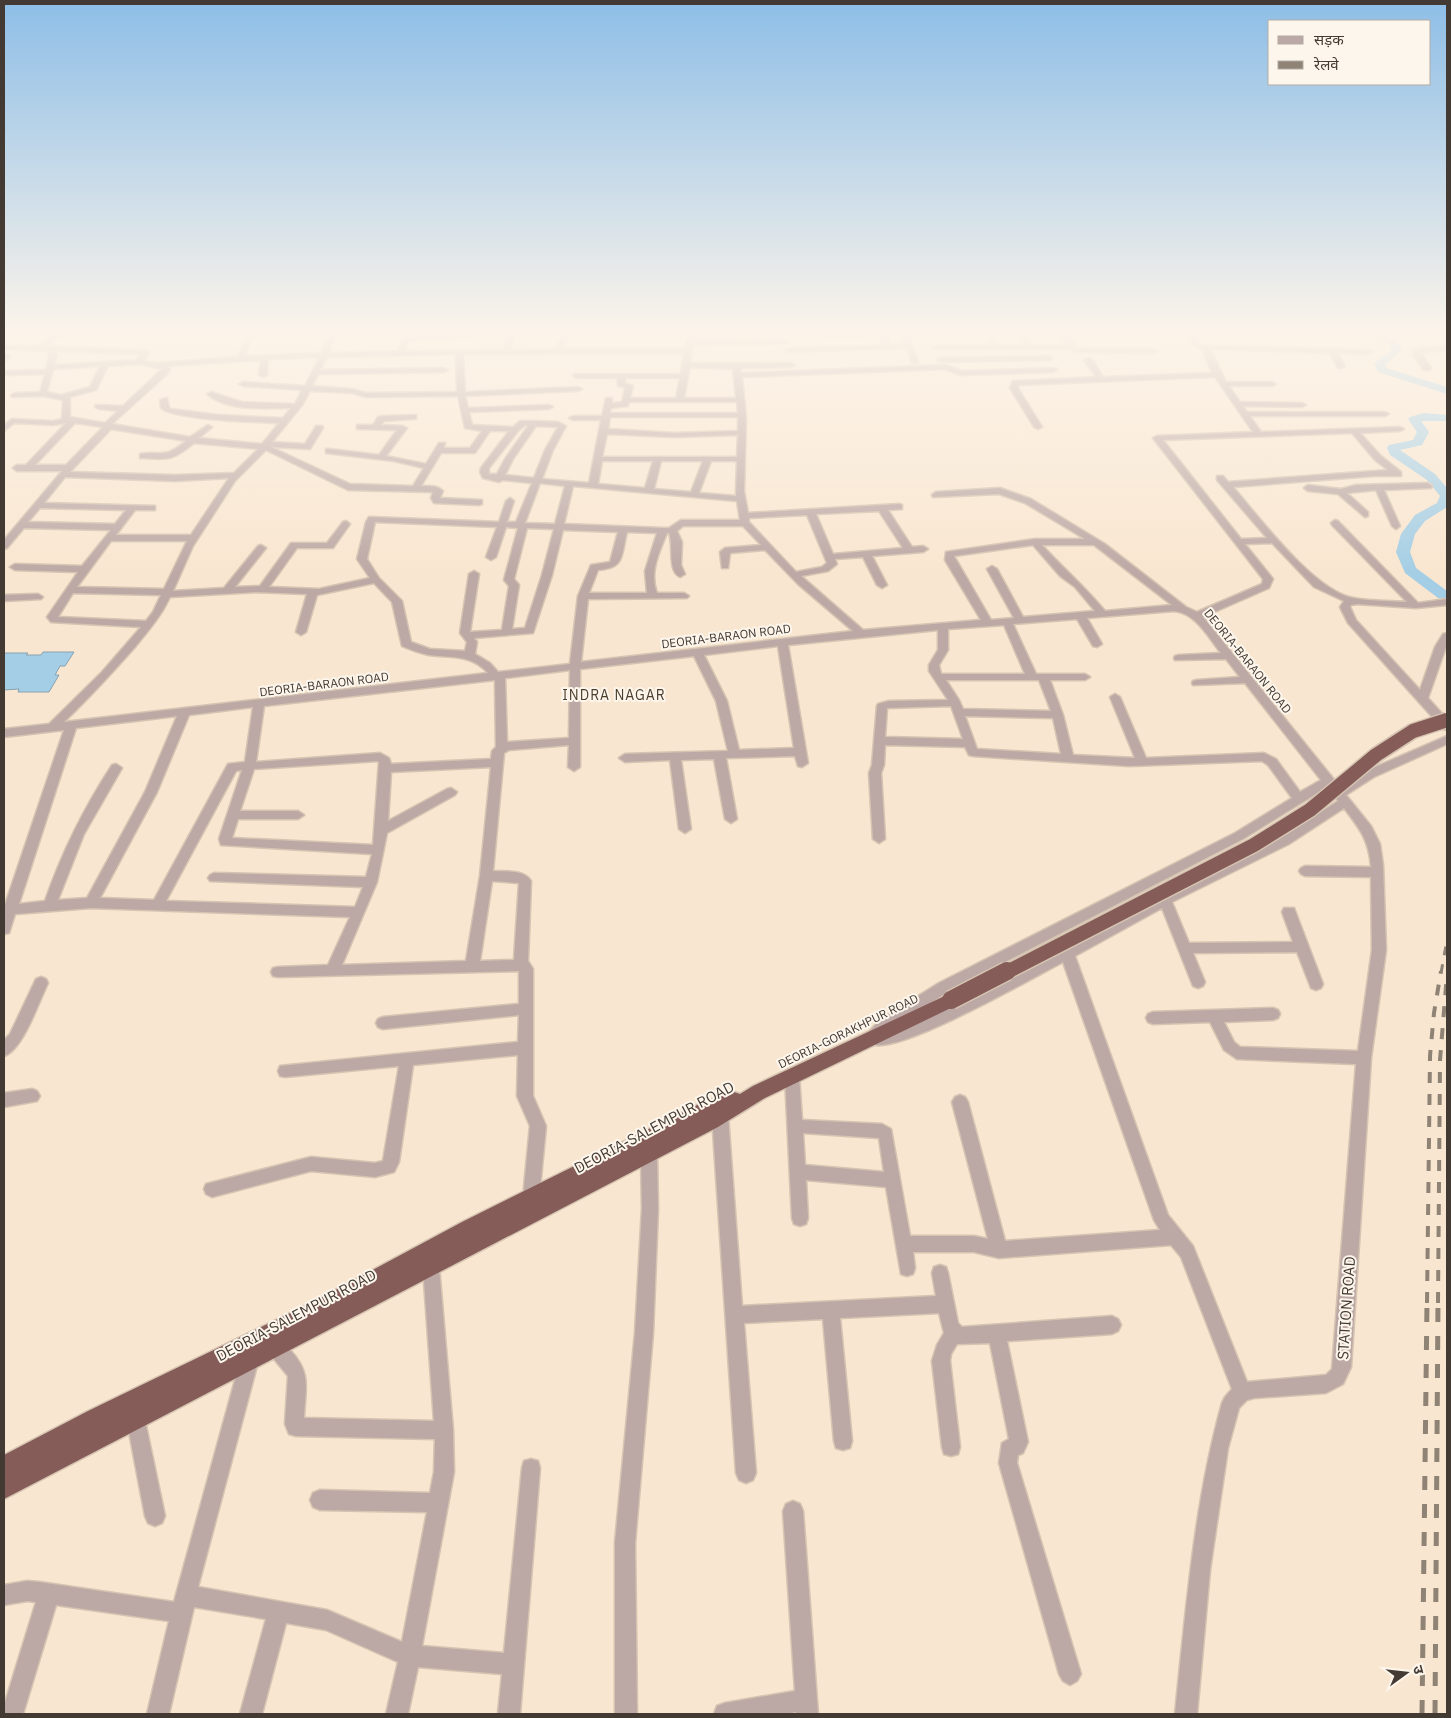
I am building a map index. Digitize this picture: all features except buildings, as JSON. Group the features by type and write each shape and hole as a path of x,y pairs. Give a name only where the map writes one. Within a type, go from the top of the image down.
{"highway":[{"name":"DEORIA-GORAKHPUR ROAD","path":"759,1092 951,1000 1207,867 1254,845 1310,810 1376,754 1413,731 1443,718"},
{"name":"DEORIA-SALEMPUR ROAD","path":"4,1488 649,1154 718,1112 759,1092"},
{"name":"DEORIA-SALEMPUR ROAD","path":"4,1467 96,1419 322,1308 531,1198 705,1110 718,1112"}],"street":[{"path":"66,413 65,418 71,420 192,440 266,445 307,447 319,428"},
{"path":"4,546 66,471 121,413"},
{"path":"186,413 286,421"},
{"path":"52,728 106,674 158,613 194,538 236,474 257,456 292,413"},
{"path":"465,413 468,427 515,429"},
{"path":"573,418 594,413"},
{"path":"592,484 606,413"},
{"path":"692,413 741,415 741,499 744,520 766,548 861,633"},
{"path":"1029,413 1038,427"},
{"path":"1244,414 1386,414"},
{"path":"1244,414 1258,433"},
{"path":"1343,414 1378,458 1413,486"},
{"path":"376,427 383,418 413,418"},
{"path":"4,429 12,422 71,420"},
{"path":"28,468 71,420"},
{"path":"499,478 509,459 534,423"},
{"path":"506,633 514,585 509,580 521,526 536,481 562,426 558,424 519,424 484,470 486,476 536,481 592,484 741,499"},
{"path":"143,456 171,456 208,427"},
{"path":"360,427 404,429 381,457"},
{"path":"415,489 441,447 472,451 486,429"},
{"path":"1197,616 1266,586 1268,579 1156,439 1162,437 1258,433 1400,429"},
{"path":"603,431 674,435 741,433"},
{"path":"266,445 348,487 438,490 435,498 437,500 479,502"},
{"path":"329,451 381,457 429,467"},
{"path":"649,490 658,458"},
{"path":"598,459 741,459"},
{"path":"694,494 708,459"},
{"path":"17,468 175,478 236,474"},
{"path":"1395,472 1349,474 1277,482 1223,481 1274,540 1317,585 1352,601 1415,605 1447,602"},
{"path":"466,634 526,632 530,630 570,483"},
{"path":"1308,488 1341,492 1356,488 1428,486"},
{"path":"1379,487 1396,526"},
{"path":"936,495 990,490 1008,492 1028,501 1096,542 1183,609"},
{"path":"1341,492 1364,514"},
{"path":"491,557 500,525 510,501"},
{"path":"38,505 152,508"},
{"path":"502,748 498,676 483,660 470,655 419,650 406,644 397,601 376,580 362,559 372,519 559,528 668,530 681,523 744,520 899,507"},
{"path":"132,508 85,569 53,616 53,619 149,624"},
{"path":"882,508 909,550"},
{"path":"794,575 829,568 832,564 831,557 811,513"},
{"path":"1335,523 1415,605"},
{"path":"263,589 294,545 330,546 346,524"},
{"path":"23,525 117,527"},
{"path":"574,767 575,666 584,596 594,567 610,566 614,563 623,530"},
{"path":"668,530 677,542 676,565 680,574"},
{"path":"653,596 649,587 648,572 668,530"},
{"path":"4,534 15,533"},
{"path":"108,538 194,538"},
{"path":"1238,542 1274,540"},
{"path":"988,622 948,554 1036,542 1096,542"},
{"path":"1036,542 1063,574 1078,584 1102,614"},
{"path":"227,591 261,548"},
{"path":"725,566 725,552 728,550 766,548"},
{"path":"831,557 923,549"},
{"path":"866,554 882,585"},
{"path":"15,567 85,569"},
{"path":"992,569 1020,620"},
{"path":"470,655 472,642 466,634 474,574"},
{"path":"71,590 167,593 263,589 313,592 376,580"},
{"path":"301,632 313,592"},
{"path":"584,596 684,596"},
{"path":"4,598 38,597"},
{"path":"1352,601 1345,606 1352,621 1426,703 1443,718 1447,726"},
{"name":"DEORIA-BARAON ROAD","path":"4,733 782,641 1167,608 1183,609 1197,616 1358,816"},
{"path":"1080,615 1097,644"},
{"path":"1007,621 1058,715 1068,759"},
{"path":"943,626 943,650 934,665 938,678 957,708 973,752 1142,762 1264,757 1272,762 1299,799"},
{"path":"1426,703 1440,647 1447,636"},
{"path":"625,758 719,754 801,757 782,641"},
{"path":"697,652 719,690 729,719 734,754"},
{"path":"1179,658 1229,656"},
{"path":"938,678 1085,677"},
{"path":"1197,683 1248,680"},
{"path":"1115,697 1142,762"},
{"path":"259,704 250,764 234,815 224,839 225,842 377,850"},
{"path":"879,839 875,773 878,765 882,706 888,704 1058,715"},
{"path":"91,904 151,792 184,713"},
{"path":"4,930 71,726"},
{"path":"869,1040 899,1035 929,1024 1067,954 1165,900 1285,841 1370,774 1447,740"},
{"path":"472,966 486,876 498,751 502,748 574,741"},
{"path":"880,741 969,743"},
{"path":"719,754 731,819"},
{"path":"675,756 685,829"},
{"path":"158,906 230,769 234,766 380,757 385,761 385,768 380,830 371,882 333,970"},
{"path":"385,768 497,763"},
{"path":"50,905 59,875 74,840 96,799 116,768"},
{"path":"869,1040 885,1024 944,988 1239,836 1329,780"},
{"path":"380,830 451,792"},
{"path":"234,815 298,815"},
{"name":"STATION ROAD","path":"1242,1392 1254,1389 1326,1384 1339,1377 1342,1367 1364,1058 1379,950 1378,872 1374,844 1358,816"},
{"path":"1305,871 1378,872"},
{"path":"486,876 519,877 525,881 521,964"},
{"path":"214,878 371,882"},
{"path":"1165,900 1198,982"},
{"path":"10,910 50,905 91,904 358,912"},
{"path":"1288,912 1316,984"},
{"path":"1184,948 1302,947"},
{"path":"1067,954 1162,1220 1187,1252 1242,1392 1231,1403 1219,1448 1200,1570 1186,1714"},
{"path":"278,972 524,965 526,969 524,1048 526,1103 537,1120 538,1126 531,1198"},
{"path":"4,1050 15,1038 41,983"},
{"path":"384,1023 525,1010"},
{"path":"1153,1018 1273,1014"},
{"path":"1214,1016 1229,1046 1236,1053 1364,1058"},
{"path":"285,1071 524,1048"},
{"path":"212,1190 311,1164 375,1170 388,1167 391,1162 407,1059"},
{"path":"792,1076 800,1218"},
{"path":"4,1100 32,1096"},
{"path":"960,1102 999,1250"},
{"path":"718,1112 746,1473"},
{"path":"795,1126 884,1132 887,1137 907,1268"},
{"path":"626,1714 625,1543 644,1333 650,1209 649,1154"},
{"path":"797,1172 893,1180"},
{"path":"903,1244 974,1244 999,1250 1174,1237"},
{"path":"397,1714 410,1656 444,1472 444,1430 431,1267"},
{"path":"940,1273 950,1328 959,1336 1112,1324"},
{"path":"734,1315 945,1304"},
{"path":"831,1310 843,1441"},
{"path":"951,1446 941,1361 943,1351 954,1333"},
{"path":"997,1334 1018,1442 1016,1446 1008,1450 1008,1463 1070,1674"},
{"path":"276,1348 295,1369 294,1424 296,1427 444,1430"},
{"path":"158,1714 184,1604 249,1362"},
{"path":"136,1421 155,1516"},
{"path":"509,1714 531,1468"},
{"path":"320,1500 439,1503"},
{"path":"725,1714 806,1707 793,1511"},
{"path":"4,1595 27,1591 279,1611 327,1620 410,1656 514,1664"},
{"path":"12,1714 49,1593"},
{"path":"251,1714 279,1611"}],"water":[{"path":"43,652 74,652 65,666 60,666 55,675 59,675 49,692 18,692 19,689 4,690 4,653 41,655"}],"waterway":[{"path":"1447,418 1424,417 1414,419 1423,432 1418,442 1393,448 1394,452 1431,477 1447,496 1442,505 1420,518 1408,534 1403,552 1410,570 1447,596"}],"railway":[{"path":"1441,973 1447,940"},
{"path":"1427,1303 1430,1056 1434,1013 1441,971"},
{"path":"1438,1303 1440,1060 1447,974"},
{"path":"1422,1714 1427,1302"},
{"path":"1435,1714 1438,1302"}],"district":[{"name":"INDRA NAGAR","path":"614,695"}]}
